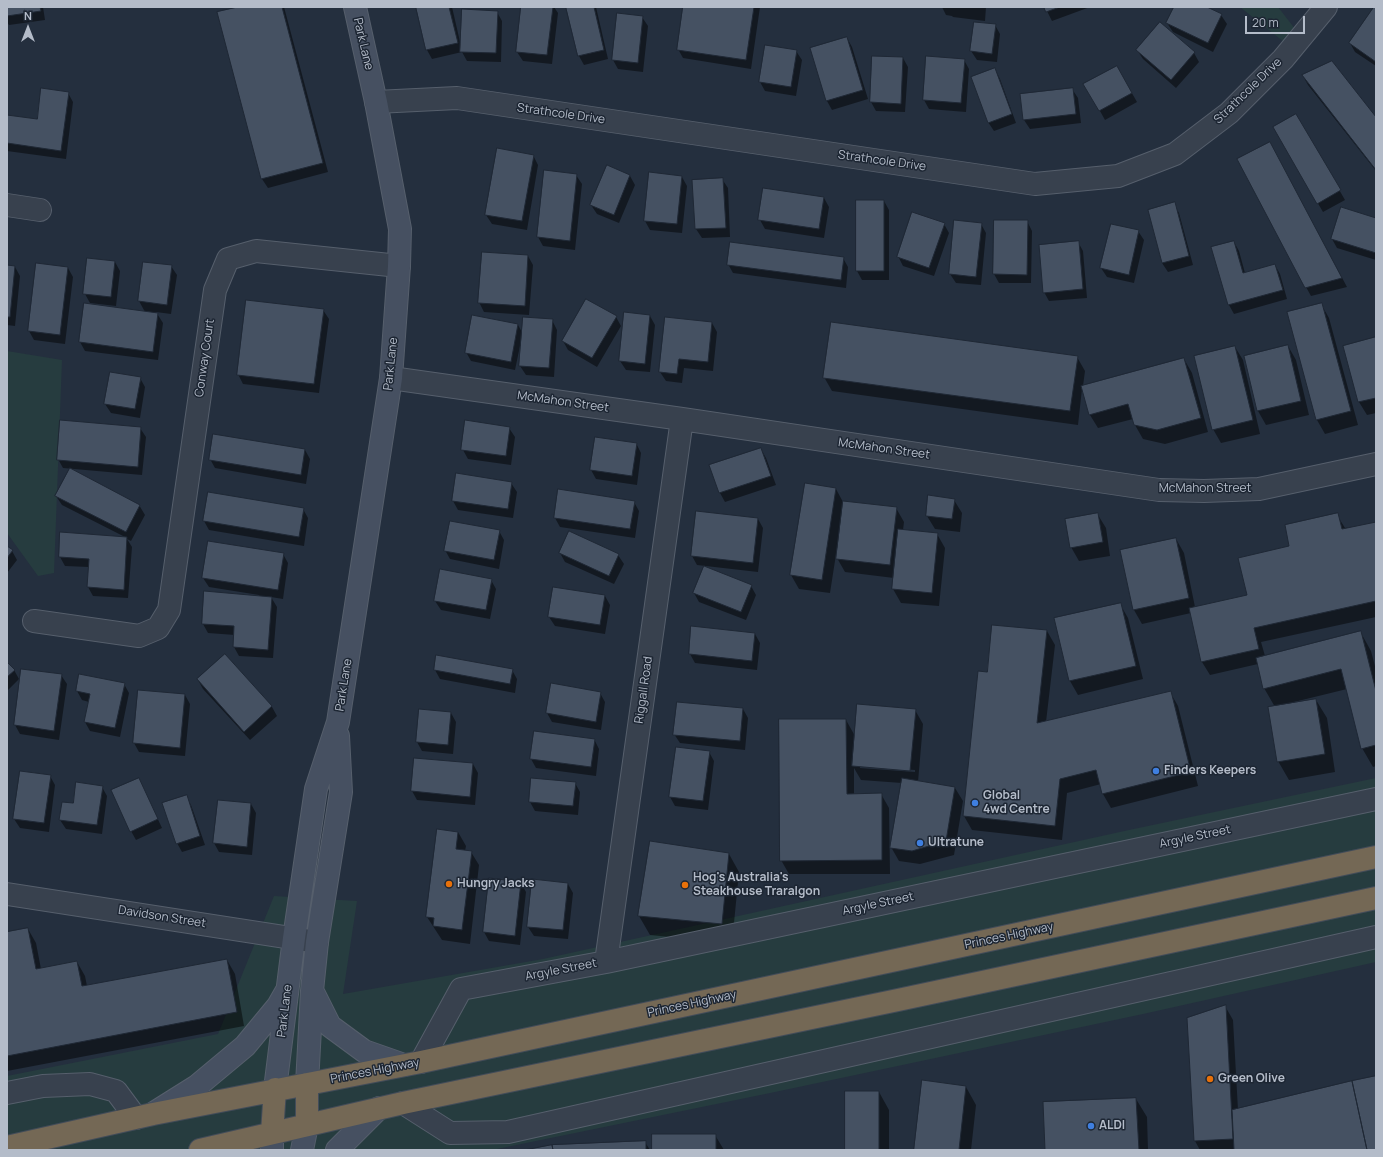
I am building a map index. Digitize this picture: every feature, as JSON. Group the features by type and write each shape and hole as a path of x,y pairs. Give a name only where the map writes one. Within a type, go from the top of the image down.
{"highway":[{"name":"Princes Highway","path":"7,1147 144,1116 275,1089 412,1064 1376,857"},
{"path":"202,1150 272,1141 307,1125 379,1108 929,994 1376,898"},
{"path":"307,1084 307,1125"},
{"path":"272,1141 275,1089"}],"street":[{"name":"Park Lane","path":"275,1089 294,938 316,789 338,722 391,378 399,266 400,229 376,102 354,7"},
{"name":"Strathcole Drive","path":"376,102 457,98 1035,184 1118,176 1175,154 1229,113 1283,59 1326,7"},
{"path":"7,205 40,210"},
{"name":"Conway Court","path":"34,622 139,636 161,634 169,610 215,290 228,259 256,251 399,266"},
{"name":"McMahon Street","path":"391,378 682,419 1159,490 1204,491 1260,489 1376,464"},
{"name":"Riggall Road","path":"606,962 682,419"},
{"name":"Park Lane","path":"307,1084 312,991 317,942 341,792 338,722"},
{"name":"Argyle Street","path":"412,1064 461,989 606,962 1376,799"},
{"name":"Davidson Street","path":"7,894 317,942"},
{"path":"403,1103 450,1132 508,1132 1376,937"},
{"path":"7,1093 43,1086 90,1084 116,1091 144,1116 197,1086 245,1046 278,1006 289,986"},
{"path":"312,991 330,1026 364,1051 412,1064"},
{"path":"337,1150 379,1108"},
{"path":"302,1150 307,1125"}],"green space":[{"path":"1240,7 1278,7 1299,34 1289,46"},
{"path":"7,351 62,360 54,573 38,576 7,533"},
{"path":"1376,778 1376,962 1143,1014 492,1150 7,1150 7,1076 218,1034 274,896 357,901 343,994 543,959 1129,830"}],"building":[{"path":"7,7 40,7 41,11 7,16"},
{"path":"238,7 282,7 323,163 261,179 217,12"},
{"path":"416,7 449,7 458,43 426,50"},
{"path":"521,7 553,7 547,55 516,52"},
{"path":"566,7 594,7 604,50 578,56"},
{"path":"683,7 754,7 746,60 677,50"},
{"path":"1044,7 1060,7 1046,12"},
{"path":"1174,7 1207,7 1222,14 1208,43 1166,23"},
{"path":"1374,7 1376,7 1376,62 1349,43"},
{"path":"462,9 498,11 496,53 460,52"},
{"path":"617,13 643,16 638,63 612,60"},
{"path":"974,22 996,24 992,54 970,51"},
{"path":"1160,22 1195,52 1171,80 1136,50"},
{"path":"847,37 863,90 826,101 810,48"},
{"path":"765,45 797,50 791,87 759,82"},
{"path":"872,56 903,57 901,104 870,102"},
{"path":"926,56 965,59 961,103 923,100"},
{"path":"1332,61 1376,117 1376,170 1302,75"},
{"path":"1117,66 1132,93 1099,111 1083,84"},
{"path":"995,68 1012,114 988,123 971,77"},
{"path":"41,88 69,92 61,151 7,143 7,115 37,119"},
{"path":"1073,88 1076,114 1023,120 1020,94"},
{"path":"1296,114 1341,190 1317,204 1273,127"},
{"path":"1270,142 1342,278 1305,288 1237,159"},
{"path":"497,148 534,155 522,221 485,215"},
{"path":"607,165 630,175 614,215 590,205"},
{"path":"544,170 577,174 570,241 537,237"},
{"path":"649,172 682,176 677,224 644,221"},
{"path":"723,178 726,228 695,229 692,180"},
{"path":"763,188 824,197 819,229 758,220"},
{"path":"856,200 884,200 884,271 856,271"},
{"path":"1175,202 1189,256 1162,263 1148,210"},
{"path":"1341,207 1376,218 1376,253 1331,239"},
{"path":"912,212 945,223 929,268 897,257"},
{"path":"954,220 982,223 976,277 949,274"},
{"path":"994,220 1028,220 1027,275 993,274"},
{"path":"1111,224 1139,230 1129,275 1100,268"},
{"path":"1079,241 1083,289 1043,293 1039,245"},
{"path":"1234,241 1243,273 1275,264 1283,290 1228,305 1211,247"},
{"path":"730,242 844,257 841,280 727,265"},
{"path":"482,252 528,255 525,306 478,303"},
{"path":"87,258 115,261 111,297 83,294"},
{"path":"143,262 172,265 167,305 138,301"},
{"path":"36,263 68,267 60,335 28,331"},
{"path":"7,265 15,266 10,317 7,317"},
{"path":"586,299 617,316 592,358 562,341"},
{"path":"246,300 324,309 314,384 237,375"},
{"path":"84,303 158,313 153,352 79,342"},
{"path":"1322,303 1351,411 1316,420 1287,312"},
{"path":"624,312 650,315 645,364 619,361"},
{"path":"472,315 518,324 511,362 465,353"},
{"path":"523,317 553,319 549,368 519,366"},
{"path":"665,317 712,322 708,362 679,359 677,374 659,372"},
{"path":"831,322 1078,356 1070,411 823,378"},
{"path":"1376,337 1376,398 1358,402 1343,346"},
{"path":"1288,345 1301,401 1257,411 1244,356"},
{"path":"1235,346 1253,420 1212,430 1194,356"},
{"path":"1184,358 1201,418 1157,430 1134,425 1128,404 1089,415 1081,386"},
{"path":"110,372 141,377 135,409 104,404"},
{"path":"60,420 141,427 138,467 57,460"},
{"path":"465,420 510,427 506,456 461,450"},
{"path":"213,434 305,449 301,475 209,460"},
{"path":"595,437 637,443 632,476 590,470"},
{"path":"761,448 771,476 719,493 709,465"},
{"path":"70,468 140,505 126,532 55,496"},
{"path":"456,473 512,482 508,509 452,501"},
{"path":"805,483 836,488 822,580 790,575"},
{"path":"558,489 635,501 630,529 554,518"},
{"path":"208,492 304,508 299,537 203,521"},
{"path":"928,495 955,499 952,519 926,516"},
{"path":"843,501 897,507 890,565 836,559"},
{"path":"696,511 758,518 753,563 691,556"},
{"path":"1098,513 1103,542 1070,548 1065,519"},
{"path":"1338,513 1342,529 1376,522 1376,601 1254,628 1259,649 1201,662 1189,608 1247,595 1238,558 1289,546 1285,525"},
{"path":"450,521 500,530 494,560 444,551"},
{"path":"898,529 938,533 932,593 892,589"},
{"path":"569,531 619,554 609,576 559,553"},
{"path":"60,532 127,537 124,590 87,587 89,559 59,557"},
{"path":"1176,538 1189,598 1133,610 1120,550"},
{"path":"208,541 284,553 278,590 202,578"},
{"path":"7,546 13,550 7,558"},
{"path":"704,566 752,585 741,612 693,593"},
{"path":"440,569 492,579 486,610 434,601"},
{"path":"553,587 605,595 600,625 548,617"},
{"path":"204,591 272,597 268,650 233,647 234,626 202,624"},
{"path":"1121,603 1136,666 1069,681 1054,618"},
{"path":"992,625 1047,630 1037,723 1171,691 1191,772 1102,794 1096,770 1060,779 1055,826 963,816 978,671 987,672"},
{"path":"691,626 755,633 752,661 689,654"},
{"path":"1361,631 1376,691 1376,745 1361,749 1341,669 1263,689 1256,658"},
{"path":"225,654 272,706 244,732 197,679"},
{"path":"436,655 513,669 510,684 434,670"},
{"path":"7,662 15,670 7,677"},
{"path":"21,669 62,674 54,731 14,725"},
{"path":"79,674 125,683 115,728 84,722 90,694 76,691"},
{"path":"551,683 601,692 596,722 546,713"},
{"path":"138,690 185,694 180,748 133,743"},
{"path":"1316,699 1325,754 1277,762 1268,707"},
{"path":"677,702 743,708 740,741 673,735"},
{"path":"857,704 916,709 910,771 852,766"},
{"path":"419,709 451,712 448,745 416,742"},
{"path":"779,719 846,719 847,794 882,793 882,860 780,861"},
{"path":"534,731 595,739 591,767 530,759"},
{"path":"676,747 710,751 703,801 669,797"},
{"path":"414,758 473,763 470,797 411,791"},
{"path":"20,771 51,775 44,823 13,819"},
{"path":"139,778 158,819 130,832 111,790"},
{"path":"531,778 576,782 573,806 529,802"},
{"path":"902,778 955,787 946,841 912,851 890,848"},
{"path":"76,782 103,786 97,825 59,820 62,802 73,803"},
{"path":"187,795 200,836 176,844 162,803"},
{"path":"218,800 251,803 247,847 213,843"},
{"name":"Hungry Jacks","path":"437,829 458,832 456,849 472,851 462,930 433,926 434,918 426,917"},
{"name":"Hog's Australia's Steakhouse Traralgon","path":"650,841 729,853 722,924 638,916"},
{"path":"489,878 521,882 515,936 483,932"},
{"path":"532,879 568,883 563,930 527,927"},
{"path":"28,928 36,969 77,961 82,986 227,959 237,1012 7,1056 7,932"},
{"name":"Green Olive","path":"1226,1005 1233,1139 1194,1141 1187,1018"},
{"path":"1376,1076 1376,1150 1367,1150 1352,1081"},
{"path":"922,1080 966,1086 959,1150 914,1150"},
{"path":"1352,1081 1367,1150 1234,1150 1232,1110"},
{"path":"845,1091 879,1091 879,1150 845,1150"},
{"name":"ALDI","path":"1136,1098 1139,1150 1045,1150 1043,1102"},
{"path":"652,1134 716,1134 716,1150 652,1150"},
{"path":"646,1141 646,1150 553,1150 552,1145"},
{"path":"552,1145 553,1150 525,1150"}],"place":[{"name":"Finders Keepers","path":"1156,771"},
{"name":"Global 4wd Centre","path":"975,803"},
{"name":"Ultratune","path":"920,843"},
{"name":"Hungry Jacks","path":"449,884"},
{"name":"Hog's Australia's Steakhouse Traralgon","path":"685,885"},
{"name":"Green Olive","path":"1210,1079"},
{"name":"ALDI","path":"1091,1126"}]}
